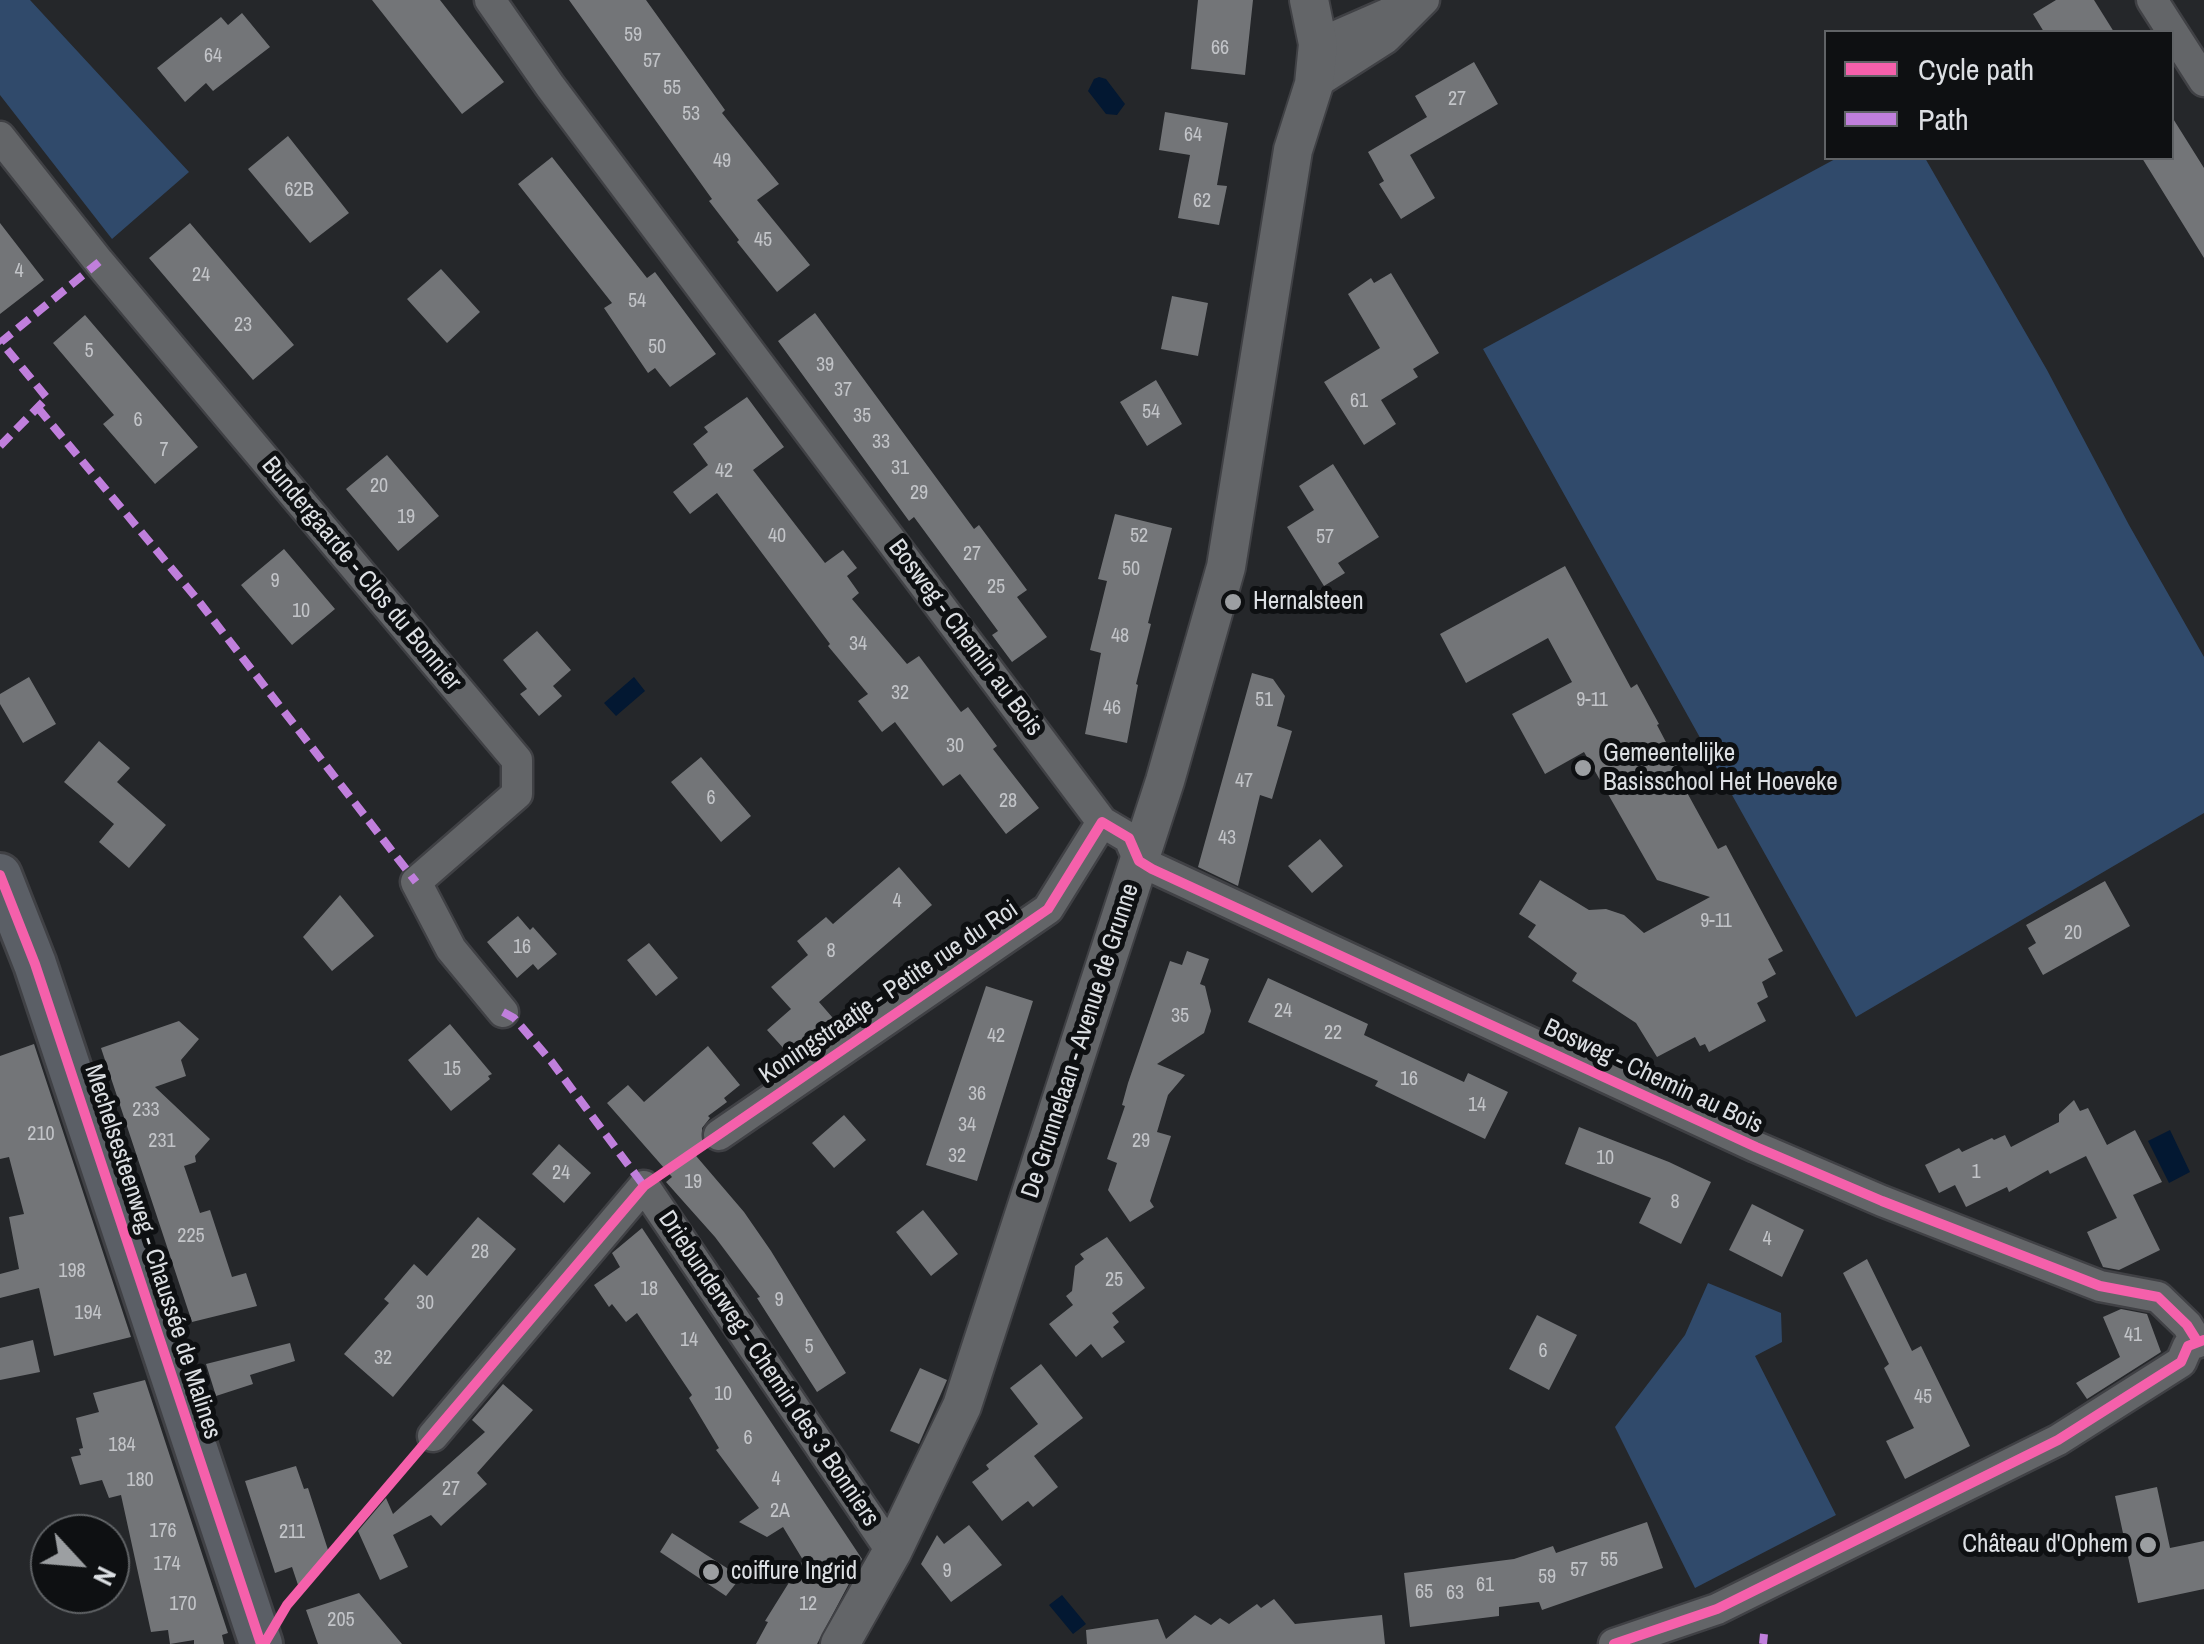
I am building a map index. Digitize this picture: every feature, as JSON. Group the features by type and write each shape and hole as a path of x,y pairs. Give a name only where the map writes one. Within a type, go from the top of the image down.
{"main road":[{"name":"Mechelsesteenweg - Chaussée de Malines","path":"0,875 52,1016 261,1644"}],"street":[{"name":"Bosweg - Chemin au Bois","path":"490,0 550,86 1102,822 1129,838 1140,861 1810,1170 2100,1286 2158,1296 2200,1340"},
{"name":"De Grunnelaan - Avenue de Grunne","path":"840,1644 892,1552 962,1406 1140,861 1226,567 1293,150 1314,84 1318,44 1309,0"},
{"path":"1318,44 1422,0"},
{"path":"1314,84 1386,38 1422,0"},
{"path":"2152,0 2171,30"},
{"path":"2174,34 2204,81"},
{"name":"Bundergaarde - Clos du Bonnier","path":"0,137 99,262 517,760 517,794 416,882 450,949 504,1012"},
{"name":"Koningstraatje - Petite rue du Roi","path":"718,1135 1048,909 1102,822"},
{"name":"Driebunderweg - Chemin des 3 Bonniers","path":"432,1436 644,1186 892,1552"},
{"path":"1614,1644 1717,1608 2058,1440 2180,1362 2188,1346 2200,1340"}],"shaded area":[{"path":"0,0 30,0 189,172 112,239 0,95"},
{"path":"1099,77 1106,79 1125,104 1117,115 1106,114 1088,91"},
{"path":"1833,160 1926,160 2047,370 2204,657 2204,813 1856,1017 1483,349"},
{"path":"634,677 645,691 616,716 604,703"},
{"path":"2170,1130 2190,1172 2169,1183 2148,1141"},
{"path":"1708,1283 1781,1313 1782,1342 1755,1356 1836,1515 1695,1588 1615,1427 1685,1335"},
{"path":"1062,1595 1086,1624 1073,1634 1049,1605"}],"building":[{"path":"372,0 440,0 504,82 462,114"},
{"path":"569,0 646,0 725,110 722,113 779,184 757,200 810,265 777,292 737,242 709,201 712,199"},
{"path":"1198,0 1253,0 1245,75 1191,69"},
{"path":"2056,0 2094,0 2113,30 2043,30 2033,14"},
{"path":"242,13 270,47 213,91 206,83 185,102 157,68 221,17 228,25"},
{"path":"1474,62 1498,104 1410,155 1435,198 1401,219 1379,184 1384,181 1368,152 1427,117 1415,96"},
{"path":"1165,112 1228,123 1217,185 1227,186 1219,225 1178,218 1190,155 1159,150"},
{"path":"2174,120 2204,168 2204,258 2143,160 2174,160"},
{"path":"288,136 349,213 310,243 248,169"},
{"path":"552,157 647,278 655,272 716,354 670,387 655,368 648,373 604,308 612,303 518,184"},
{"path":"0,223 44,280 0,314"},
{"path":"190,223 294,345 253,380 149,258"},
{"path":"441,269 480,312 447,343 407,299"},
{"path":"1391,273 1439,353 1413,369 1418,377 1381,400 1396,424 1364,445 1324,382 1380,348 1348,294 1371,278 1374,283"},
{"path":"1172,296 1208,303 1198,356 1161,349"},
{"path":"815,313 974,529 979,525 1027,590 1017,597 1047,637 1012,662 992,635 998,631 914,517 909,521 778,341"},
{"path":"85,315 198,447 155,484 103,424 114,415 53,343"},
{"path":"1156,380 1182,424 1147,446 1120,402"},
{"path":"747,397 784,447 753,470 825,563 843,550 857,568 847,576 859,593 852,599 907,664 919,656 961,712 968,707 997,746 993,749 1039,808 1006,834 960,774 943,786 895,722 882,732 858,701 868,694 828,646 717,493 690,514 673,492 708,465 693,444 708,432 704,427"},
{"path":"387,455 439,516 398,551 346,489"},
{"path":"1333,464 1379,537 1338,563 1345,573 1324,586 1287,527 1314,510 1299,486"},
{"path":"1115,514 1172,528 1148,623 1151,624 1127,743 1085,734 1101,653 1090,650 1107,581 1098,579"},
{"path":"284,549 335,609 292,645 241,585"},
{"path":"1565,566 1631,688 1637,684 1659,724 1678,765 1673,767 1718,849 1726,845 1783,951 1768,959 1776,974 1762,982 1768,997 1757,1003 1766,1021 1709,1052 1695,1037 1657,1057 1636,1023 1572,981 1577,973 1528,937 1536,925 1519,914 1540,880 1589,910 1606,909 1624,915 1644,933 1710,897 1657,880 1584,752 1545,774 1512,714 1572,682 1548,638 1466,683 1440,634"},
{"path":"537,631 571,670 553,686 562,696 539,716 520,694 527,689 503,660"},
{"path":"1252,673 1273,679 1285,696 1277,726 1292,731 1272,799 1260,795 1238,886 1198,867"},
{"path":"29,677 56,724 23,743 0,704 0,694"},
{"path":"99,741 130,768 117,782 166,825 129,868 99,842 114,824 64,782"},
{"path":"701,757 751,816 721,842 671,782"},
{"path":"1320,839 1343,866 1312,893 1288,866"},
{"path":"899,867 932,905 819,1002 839,1025 794,1060 767,1030 791,1009 771,987 808,955 797,941 826,917 833,924"},
{"path":"2105,881 2130,926 2043,975 2028,948 2036,943 2026,925"},
{"path":"340,895 374,936 332,971 303,937"},
{"path":"518,916 557,954 538,970 533,964 517,978 487,942"},
{"path":"649,943 678,978 656,996 627,960"},
{"path":"1187,951 1209,959 1200,984 1205,986 1211,1011 1204,1033 1157,1064 1185,1075 1168,1095 1157,1132 1171,1136 1150,1201 1154,1207 1130,1222 1108,1190 1117,1163 1107,1159 1125,1106 1122,1105 1128,1083 1170,961 1182,965"},
{"path":"1268,978 1368,1024 1364,1035 1464,1082 1468,1073 1508,1092 1485,1139 1375,1086 1378,1081 1248,1022"},
{"path":"986,986 1033,1001 977,1181 926,1165"},
{"path":"179,1021 199,1039 181,1060 186,1076 155,1087 210,1139 195,1156 196,1162 184,1166 200,1213 210,1210 232,1277 246,1273 257,1306 192,1322 101,1048"},
{"path":"450,1024 492,1074 451,1111 408,1060"},
{"path":"34,1044 131,1337 54,1356 39,1288 0,1298 0,1274 19,1269 9,1217 24,1214 9,1157 0,1159 0,1056"},
{"path":"708,1046 740,1085 724,1098 727,1102 708,1116 702,1128 702,1141 691,1150 744,1212 846,1373 817,1392 757,1298 760,1297 715,1237 666,1182 672,1177 607,1103 628,1085 644,1102"},
{"path":"2074,1100 2080,1111 2088,1108 2107,1145 2135,1130 2162,1182 2133,1195 2160,1250 2119,1270 2103,1267 2087,1232 2117,1218 2086,1156 2050,1174 2048,1170 2009,1192 2007,1187 1966,1207 1955,1185 1939,1193 1925,1165 1959,1148 1962,1152 2005,1135 2011,1147 2059,1122 2059,1114"},
{"path":"844,1115 866,1140 834,1168 812,1143"},
{"path":"1579,1127 1711,1182 1681,1244 1639,1223 1651,1198 1565,1164"},
{"path":"559,1144 591,1173 564,1203 532,1174"},
{"path":"1752,1204 1804,1230 1782,1277 1729,1250"},
{"path":"923,1210 958,1254 931,1276 896,1232"},
{"path":"478,1217 516,1249 393,1397 344,1354 389,1303 384,1299 414,1264 427,1276"},
{"path":"642,1228 862,1559 817,1644 756,1644 768,1622 765,1621 803,1560 783,1527 767,1537 739,1522 759,1508 716,1450 719,1448 689,1398 692,1395 637,1313 626,1322 612,1304 609,1307 594,1285 620,1267 612,1253"},
{"path":"1107,1237 1145,1288 1112,1313 1119,1322 1113,1327 1125,1342 1102,1358 1091,1344 1076,1357 1049,1324 1073,1305 1066,1296 1072,1291 1075,1266 1084,1259 1080,1254"},
{"path":"1867,1259 1912,1351 1921,1346 1970,1446 1905,1479 1886,1441 1914,1428 1884,1368 1889,1364 1843,1273"},
{"path":"2121,1309 2147,1314 2161,1352 2087,1399 2076,1383 2120,1357 2103,1317"},
{"path":"1537,1315 1577,1335 1549,1390 1509,1369"},
{"path":"33,1340 40,1372 0,1380 0,1348"},
{"path":"290,1343 295,1361 250,1375 253,1384 216,1396 206,1364"},
{"path":"1041,1364 1083,1418 1034,1456 1058,1487 1033,1507 1028,1501 1002,1521 972,1482 989,1469 986,1465 1038,1424 1010,1388"},
{"path":"920,1368 947,1380 919,1444 890,1431"},
{"path":"145,1380 228,1633 222,1635 224,1644 194,1644 194,1640 170,1644 168,1630 151,1632 130,1536 130,1514 125,1514 121,1495 109,1498 102,1480 80,1485 71,1457 81,1455 79,1449 83,1448 76,1418 99,1412 93,1393"},
{"path":"503,1384 533,1410 477,1473 487,1484 441,1526 431,1515 393,1535 408,1567 380,1580 358,1531 386,1498 393,1514 485,1432 472,1420"},
{"path":"296,1466 304,1489 308,1488 329,1553 299,1588 292,1567 275,1573 245,1481"},
{"name":"Château d'Ophem","path":"2157,1487 2170,1548 2204,1541 2204,1589 2138,1603 2115,1496"},
{"path":"1647,1522 1663,1568 1542,1610 1539,1602 1499,1607 1499,1616 1410,1627 1404,1573 1514,1559 1553,1546 1556,1553"},
{"path":"969,1525 1002,1565 951,1602 921,1564 937,1535 944,1544"},
{"name":"coiffure Ingrid","path":"672,1533 741,1577 726,1596 660,1552"},
{"path":"359,1593 402,1644 318,1644 306,1610"},
{"path":"1274,1599 1295,1624 1382,1615 1385,1644 1087,1644 1086,1630 1158,1619 1166,1639 1195,1615 1211,1625 1220,1618 1229,1624 1257,1604 1261,1608"}],"marked path":[{"path":"0,446 47,398 1,342 99,262"},
{"path":"38,408 197,599 416,882"},
{"path":"503,1012 514,1018 551,1061 644,1186"},
{"path":"1763,1644 1764,1634"}],"cycle path":[{"path":"264,1644 287,1605 644,1186 1048,909 1102,822 1129,838 1139,861 1152,869 1756,1147 2100,1286 2158,1297 2187,1325 2197,1341"},
{"path":"0,875 35,964 261,1644"},
{"path":"1614,1644 1717,1609 2058,1440 2181,1362 2188,1346 2204,1340"}],"place":[{"name":"Hernalsteen","path":"1233,602"},
{"name":"Gemeentelijke Basisschool Het Hoeveke","path":"1583,768"},
{"name":"Château d'Ophem","path":"2148,1545"},
{"name":"coiffure Ingrid","path":"711,1572"}]}
